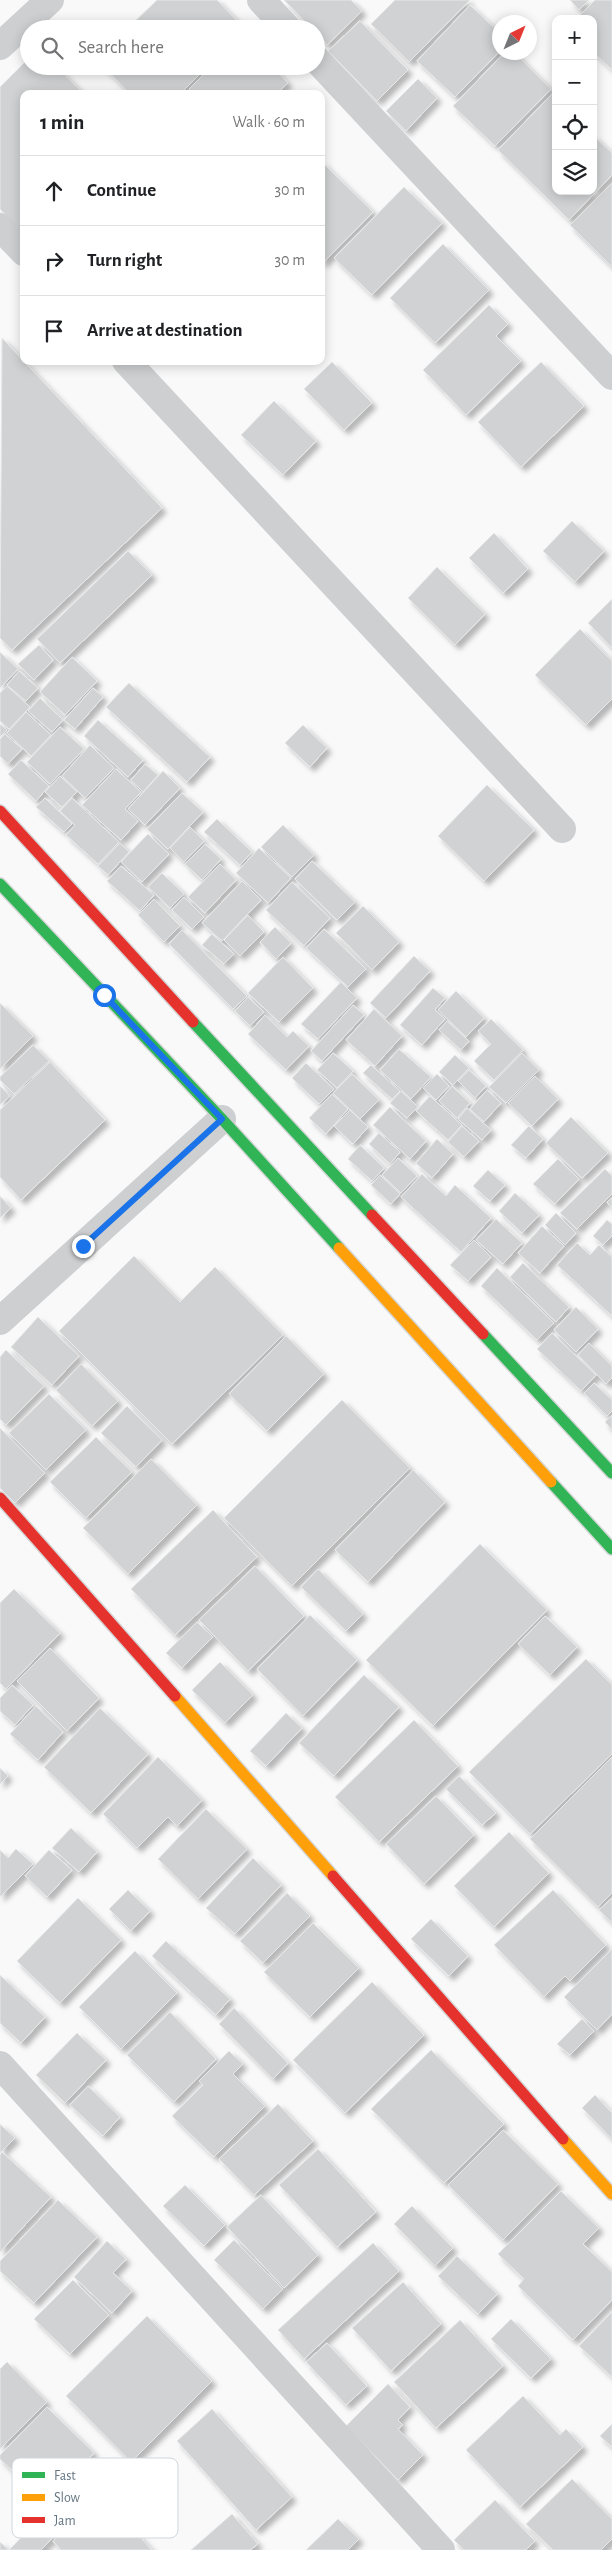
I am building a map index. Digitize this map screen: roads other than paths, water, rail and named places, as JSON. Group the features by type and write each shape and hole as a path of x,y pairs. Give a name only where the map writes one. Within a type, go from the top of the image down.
{"main road":[{"path":"0,811 255,1090 612,1473"},
{"path":"0,884 222,1119 612,1549"},
{"path":"0,1498 612,2194"}],"street":[{"path":"28,20 50,0"},
{"path":"261,0 280,20"},
{"path":"0,46 20,28"},
{"path":"325,69 612,376"},
{"path":"0,227 20,248"},
{"path":"130,365 562,829"},
{"path":"0,1321 222,1119"},
{"path":"0,2065 441,2550"}]}
